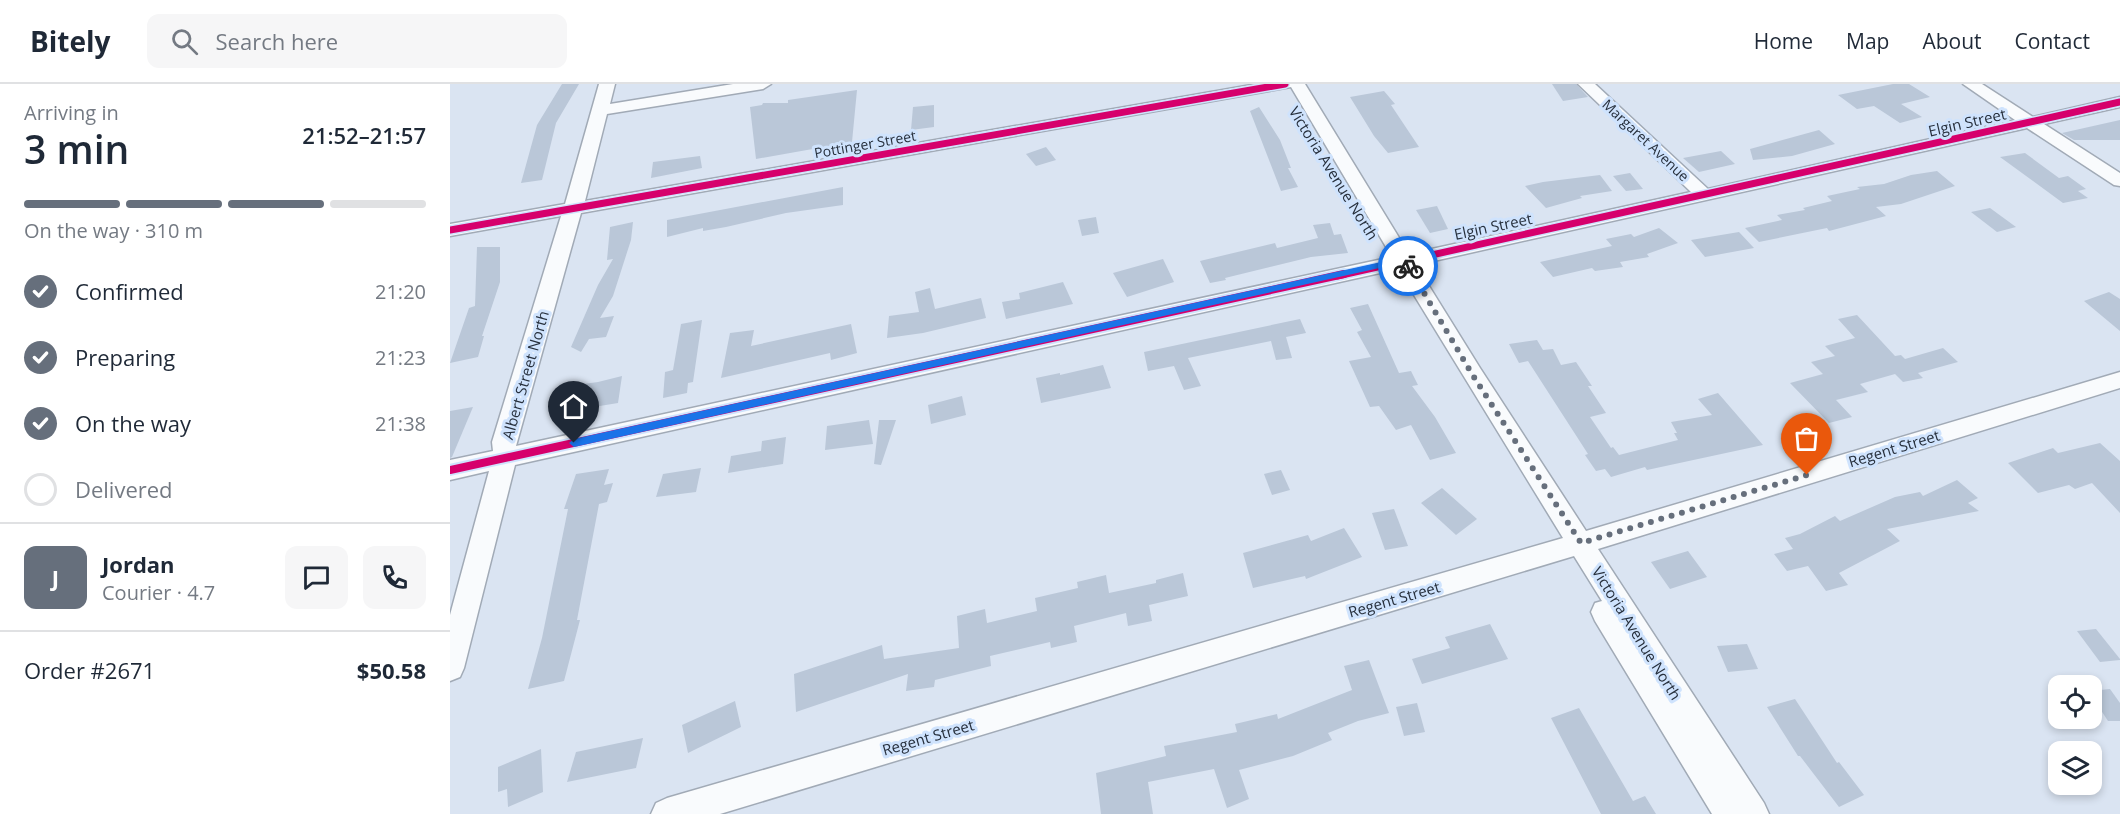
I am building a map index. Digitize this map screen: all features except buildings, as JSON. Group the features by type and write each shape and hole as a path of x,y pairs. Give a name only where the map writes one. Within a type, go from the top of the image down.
{"street":[{"name":"Albert Street North","path":"450,668 505,458 504,442 573,209 607,84"},
{"path":"601,110 763,84"},
{"name":"Pottinger Street","path":"450,230 1285,84"},
{"name":"Victoria Avenue North","path":"1285,84 1397,262 1464,376 1697,746 1730,814"},
{"name":"Margaret Avenue","path":"1586,84 1706,196"},
{"path":"1971,84 2120,181"},
{"name":"Elgin Street","path":"450,470 1706,196 2120,102"},
{"name":"Regent Street","path":"668,814 1573,546 2120,380"},
{"name":"Victoria Avenue North","path":"1697,746 1753,814"}],"cycle path":[{"path":"450,230 1285,84"},
{"path":"450,470 2120,102"}],"way so far":[{"path":"1408,266 1472,374 1581,543 1807,475"}],"route":[{"path":"574,443 1404,260 1408,266"}]}
